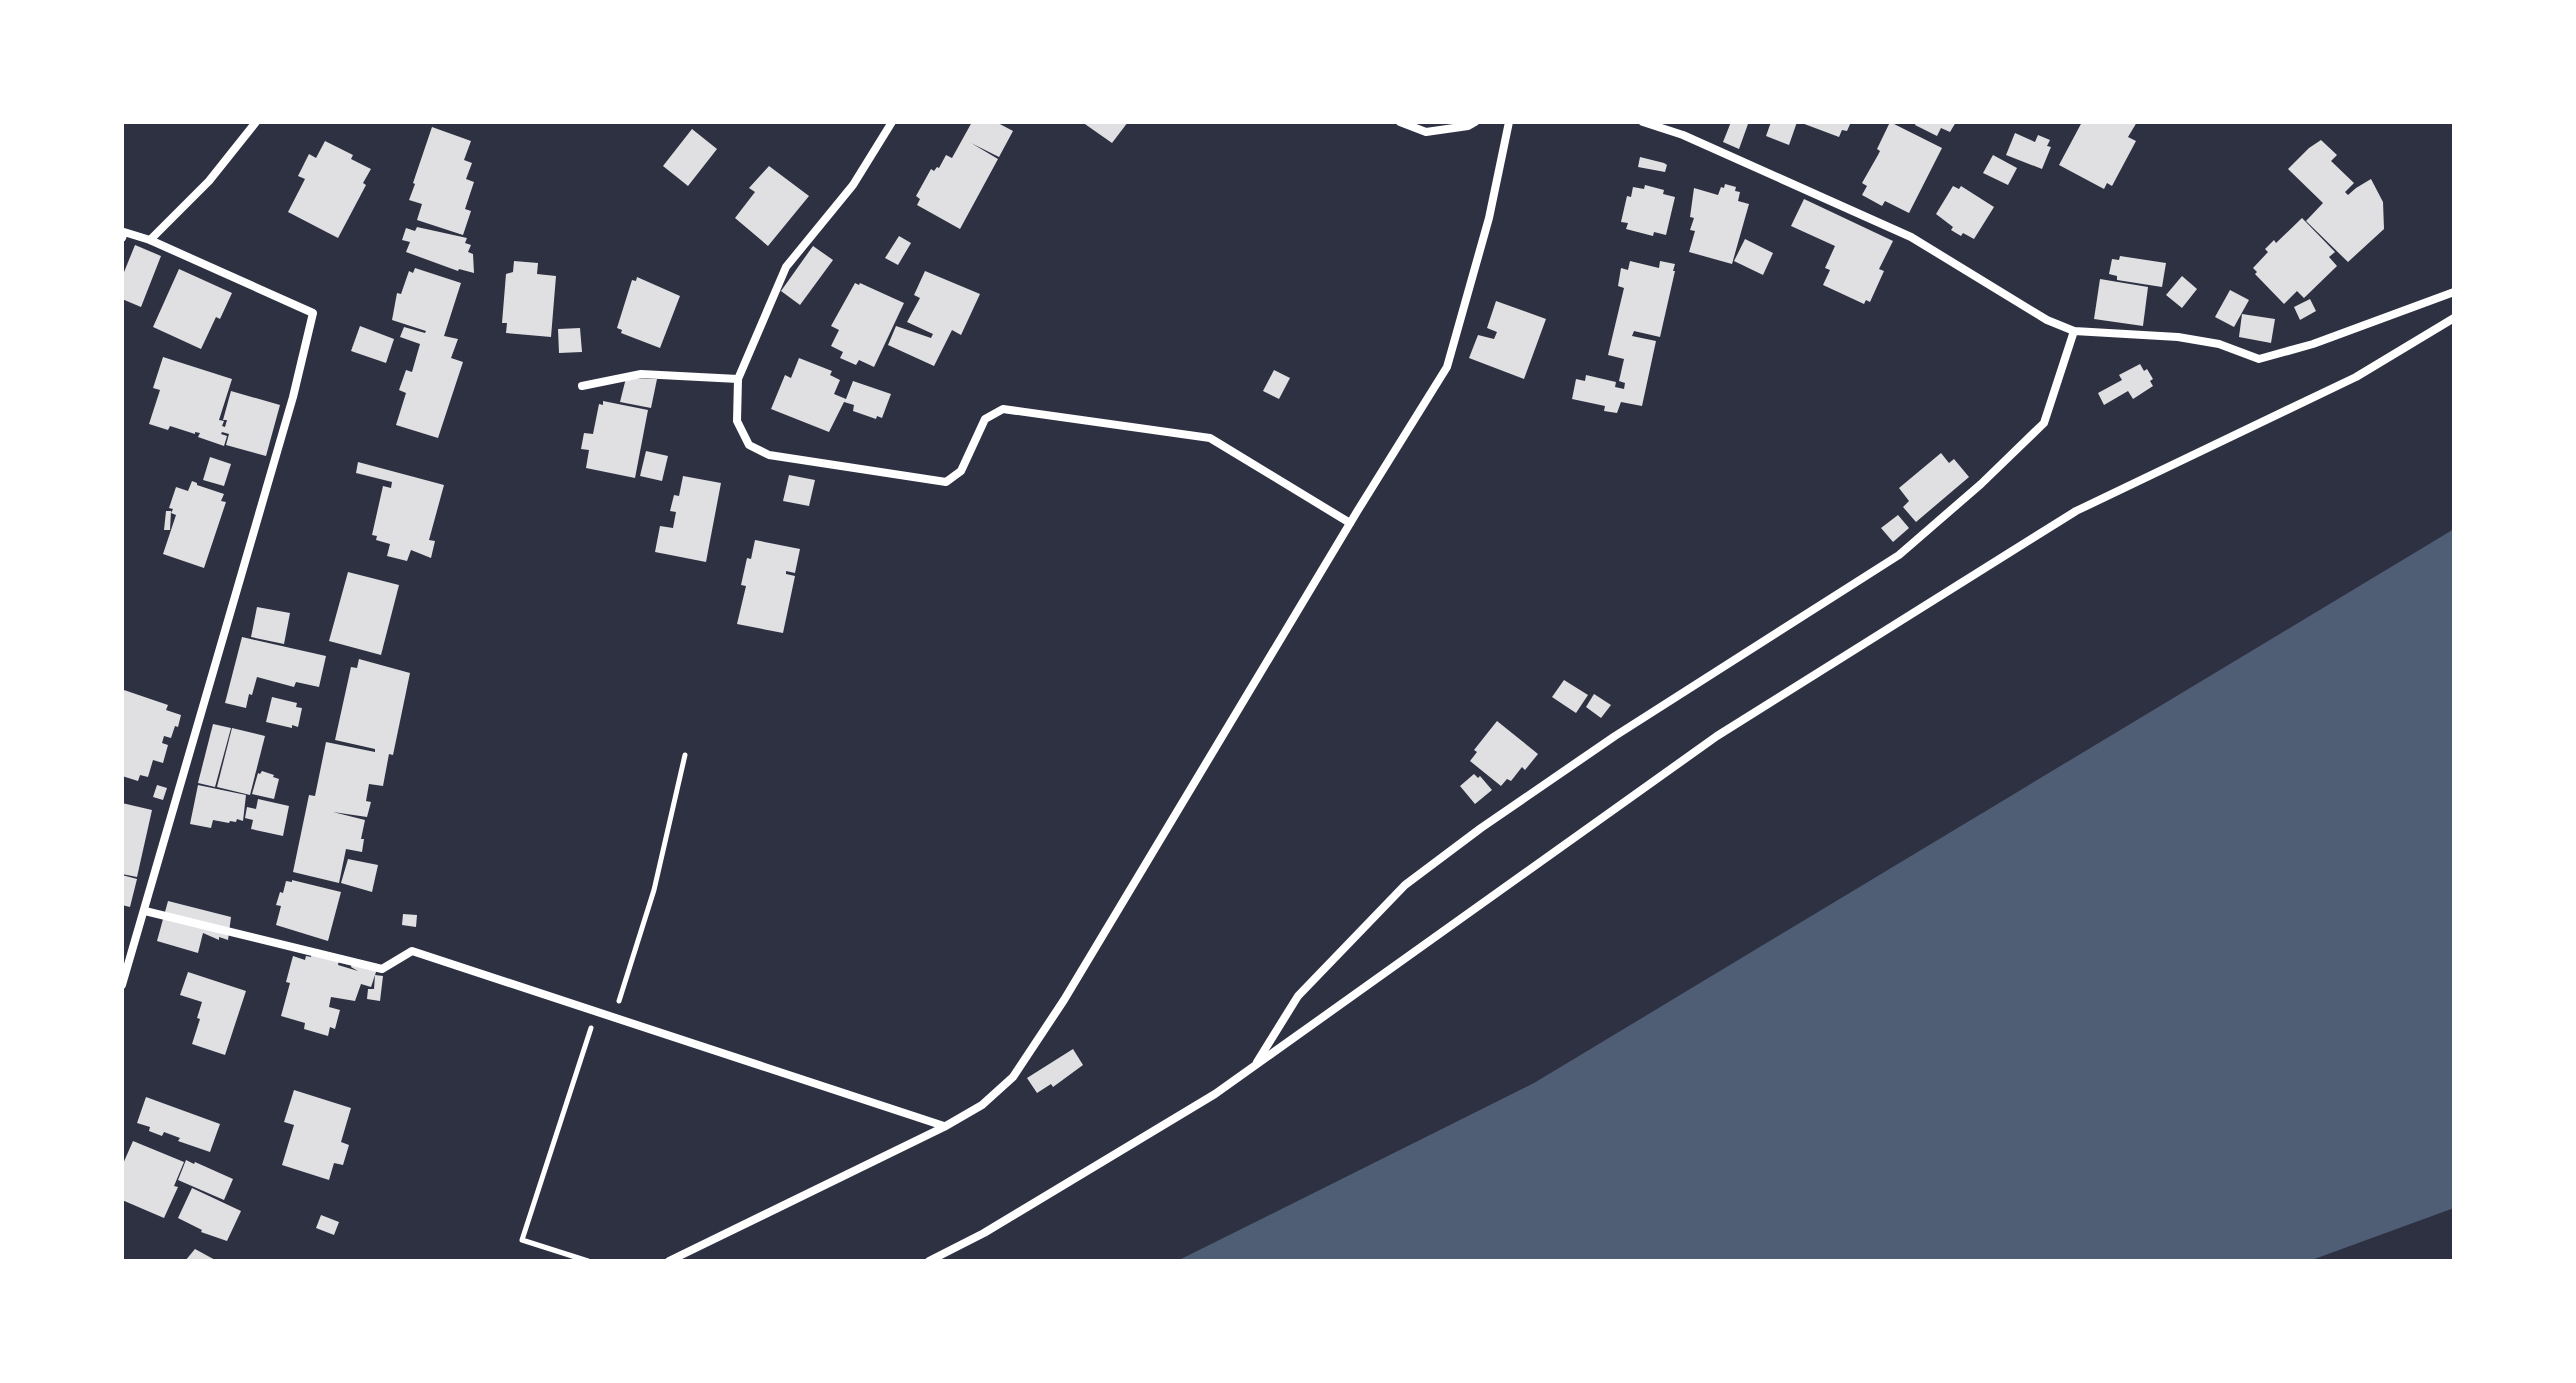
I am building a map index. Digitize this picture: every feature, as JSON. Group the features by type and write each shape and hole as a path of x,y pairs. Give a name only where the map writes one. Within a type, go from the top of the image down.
{"street":[{"path":"150,240 209,181 256,122"},
{"path":"892,122 853,185 786,267 738,379 737,421 749,445 769,455 946,482 961,471 985,419 1003,409 1210,438 1350,523"},
{"path":"1400,122 1426,132 1468,126 1475,122"},
{"path":"669,1261 944,1127 982,1105 1013,1077 1064,1000 1447,367 1489,218 1509,122"},
{"path":"1643,122 1683,135 1911,237 2047,320 2074,331 2178,337 2219,344 2259,359 2313,344 2454,292"},
{"path":"122,238 124,232 150,240 313,313 293,397 122,985"},
{"path":"929,1261 984,1233 1215,1094 1717,736 2076,511 2356,377 2454,318"},
{"path":"1255,1065 1298,996 1405,885 1481,828 1615,736 1899,555 1981,484 2044,423 2074,331"},
{"path":"582,386 641,374 738,379"},
{"path":"145,911 382,969 412,951 944,1127"}],"path":[{"path":"614,1017 654,890 685,755"},
{"path":"588,1261 522,1240 596,1012"}],"water":[{"path":"2454,529 2454,1208 2309,1261 1177,1261 1534,1083"}],"building":[{"path":"972,122 996,122 1013,131 999,157 971,143 998,159 960,229 917,205 920,199 916,196 931,169 939,168 946,155 952,158"},
{"path":"1082,122 1128,122 1112,143"},
{"path":"1731,122 1748,124 1739,149 1723,142"},
{"path":"1771,122 1797,122 1789,145 1766,136"},
{"path":"1799,122 1851,122 1847,131 1842,130 1839,137"},
{"path":"1890,122 1942,148 1909,213 1885,201 1882,206 1862,195 1867,186 1862,183 1880,151 1877,149"},
{"path":"1916,122 1956,122 1950,132 1941,128 1937,136 1915,125"},
{"path":"2082,122 2137,122 2128,137 2136,141 2112,186 2107,183 2104,189 2059,165"},
{"path":"432,127 471,141 464,160 472,163 466,179 474,182 465,209 471,211 463,235 417,220 422,204 409,200"},
{"path":"692,129 717,149 688,186 663,166"},
{"path":"2015,133 2035,142 2038,135 2050,140 2047,146 2051,147 2042,169 2006,155"},
{"path":"2321,140 2337,155 2331,161 2354,183 2345,192 2348,195 2371,179 2383,202 2384,229 2348,262 2306,221 2323,203 2288,169"},
{"path":"325,141 353,155 351,159 371,169 338,238 288,212 305,179 298,176 309,154 316,158"},
{"path":"1993,155 2017,168 2008,185 1983,173"},
{"path":"1640,157 1664,163 1667,165 1665,172 1638,167"},
{"path":"769,166 809,196 768,246 735,218 755,192 749,188"},
{"path":"1725,184 1736,187 1735,191 1740,192 1738,201 1749,204 1732,264 1689,252 1695,231 1690,230 1694,218 1690,217 1694,188 1718,195"},
{"path":"1645,185 1664,190 1663,194 1675,197 1666,235 1654,232 1653,236 1626,229 1628,223 1621,222 1627,196 1631,197 1633,187 1644,189"},
{"path":"1953,186 1959,189 1961,186 1994,207 1974,239 1951,230 1953,227 1936,214"},
{"path":"1804,199 1893,241 1879,269 1884,271 1870,302 1866,300 1864,304 1823,285 1830,270 1825,268 1835,246 1791,226"},
{"path":"2302,218 2335,252 2329,257 2337,266 2304,298 2297,291 2284,304 2253,268 2268,252 2265,249 2274,240 2276,243"},
{"path":"417,227 467,238 465,243 471,245 468,252 473,254 474,273 458,271 406,252 410,242 402,240 406,228 415,231"},
{"path":"899,236 911,243 898,265 885,258"},
{"path":"1745,239 1773,253 1763,275 1734,261"},
{"path":"135,245 161,256 141,307 122,299 122,277"},
{"path":"813,246 833,260 800,305 781,291"},
{"path":"2120,256 2166,263 2162,287 2117,280 2117,276 2109,274 2112,259 2119,260"},
{"path":"514,261 538,263 537,274 556,276 551,337 506,333 507,323 502,323 506,274 513,272"},
{"path":"1630,261 1659,268 1660,261 1675,264 1675,271 1660,337 1634,331 1632,336 1656,341 1642,406 1621,402 1617,413 1604,411 1605,406 1572,399 1576,379 1585,381 1586,375 1616,382 1615,387 1624,389 1625,383 1619,381 1624,359 1608,355 1624,288 1618,286 1621,268 1628,270"},
{"path":"415,268 461,283 444,336 458,339 451,358 463,362 438,438 396,425 406,393 399,390 406,370 412,372 420,344 400,337 404,327 426,331 392,320 397,293 401,294 409,271 413,273"},
{"path":"179,269 232,293 201,349 153,327"},
{"path":"925,271 980,294 961,335 952,330 934,366 888,345 896,326 931,338 933,334 907,322 920,298 914,295"},
{"path":"2182,276 2197,289 2182,308 2166,295"},
{"path":"637,277 680,296 660,348 621,333 622,330 617,328 632,280 636,281"},
{"path":"2100,279 2148,287 2143,326 2094,319"},
{"path":"855,283 904,303 874,367 859,360 856,365 840,358 843,352 831,346 839,330 831,326"},
{"path":"2230,290 2249,300 2234,327 2215,317"},
{"path":"2310,299 2316,311 2300,320 2294,307"},
{"path":"1496,301 1546,319 1524,379 1469,358 1478,335 1494,339 1497,332 1487,328"},
{"path":"2242,314 2275,319 2271,343 2239,337"},
{"path":"360,326 394,339 386,363 351,351"},
{"path":"580,328 582,352 559,353 558,329"},
{"path":"163,357 232,379 219,420 224,421 222,426 225,427 227,420 223,420 231,391 280,405 266,456 226,445 229,434 222,432 227,436 224,446 198,437 200,433 170,426 168,430 149,424 160,390 153,388"},
{"path":"799,358 832,371 830,375 840,380 834,394 846,399 853,381 891,394 882,418 853,411 854,405 844,402 829,432 771,409 785,375 791,378"},
{"path":"2140,364 2153,379 2150,381 2153,386 2133,399 2128,391 2104,405 2098,393 2122,380 2119,375"},
{"path":"1274,370 1290,378 1279,399 1263,391"},
{"path":"626,378 657,379 651,408 620,402"},
{"path":"603,401 648,410 635,478 586,468 589,450 581,449 584,433 593,434 599,404 603,405"},
{"path":"646,451 668,456 662,481 640,476"},
{"path":"1941,453 1949,463 1954,459 1969,477 1916,522 1903,507 1909,501 1899,488"},
{"path":"210,457 231,464 224,486 203,480"},
{"path":"358,462 444,485 429,540 435,541 431,558 411,550 407,561 387,556 390,544 376,540 377,536 372,535 383,486 391,488 392,482 356,473"},
{"path":"789,475 815,480 809,506 783,501"},
{"path":"683,476 721,483 706,562 655,552 660,526 673,528 676,512 670,511 674,495 679,496"},
{"path":"192,481 224,494 221,501 226,502 204,568 163,554 176,515 169,508 176,487 188,491"},
{"path":"166,511 171,511 170,530 164,530"},
{"path":"1898,515 1909,528 1893,542 1881,528"},
{"path":"755,540 800,549 795,573 786,571 786,574 795,576 783,633 737,624 746,586 741,585"},
{"path":"348,572 399,585 381,655 329,641"},
{"path":"257,607 290,613 284,644 251,637"},
{"path":"242,637 326,656 319,687 296,682 294,687 257,677 246,708 225,703"},
{"path":"359,659 410,673 393,755 389,754 383,786 369,784 366,801 371,802 367,817 333,812 365,820 362,852 346,849 339,883 293,872 309,795 315,796 326,742 375,752 375,749 335,740 351,667 357,668"},
{"path":"1564,680 1588,695 1576,713 1552,697"},
{"path":"124,690 168,705 166,710 181,715 171,738 164,736 162,743 168,745 163,763 153,760 148,777 140,775 138,781 122,776"},
{"path":"1594,694 1611,705 1601,718 1586,707"},
{"path":"272,697 297,703 296,707 302,708 298,727 266,722"},
{"path":"1497,721 1538,754 1525,770 1522,767 1511,781 1507,779 1501,786 1470,761 1477,752 1474,750"},
{"path":"213,724 231,728 215,787 198,783"},
{"path":"232,728 265,736 250,795 217,787"},
{"path":"262,771 279,779 274,799 252,794 258,773"},
{"path":"1474,774 1478,778 1480,776 1492,790 1475,804 1460,786"},
{"path":"157,785 167,788 163,800 153,797"},
{"path":"198,785 246,795 243,821 237,819 229,823 213,820 211,828 190,824"},
{"path":"258,799 289,806 283,836 251,829 253,820 245,818 247,807 256,809"},
{"path":"122,803 152,810 137,877 122,874"},
{"path":"348,859 378,865 372,892 341,883"},
{"path":"122,875 137,879 130,907 122,905"},
{"path":"286,881 341,892 328,941 276,925 281,906 276,905 280,892 283,893"},
{"path":"168,901 231,917 228,940 219,937 219,940 203,933 198,953 157,941"},
{"path":"403,914 417,915 416,927 402,925"},
{"path":"312,952 339,960 338,965 358,971 351,967 353,960 378,966 371,987 361,984 355,1001 331,997 329,1007 340,1010 335,1029 330,1027 328,1036 304,1029 305,1023 281,1016 293,956 305,960 306,956 311,957"},
{"path":"188,972 246,991 225,1055 192,1044 202,1002 180,995"},
{"path":"375,975 383,976 380,1001 367,999 368,989 374,989"},
{"path":"1073,1049 1083,1065 1053,1087 1051,1084 1037,1093 1027,1078"},
{"path":"294,1090 351,1108 341,1142 349,1145 343,1165 334,1163 329,1180 282,1165 294,1125 284,1122"},
{"path":"146,1097 220,1124 210,1152 178,1141 180,1138 164,1132 162,1136 149,1131 150,1127 137,1123"},
{"path":"133,1141 184,1162 174,1186 178,1187 164,1218 122,1200 122,1166"},
{"path":"186,1160 233,1179 224,1200 178,1180"},
{"path":"192,1188 241,1211 227,1241 201,1232 178,1218"},
{"path":"321,1215 339,1222 334,1235 316,1228"},
{"path":"195,1249 217,1261 185,1261"}]}
